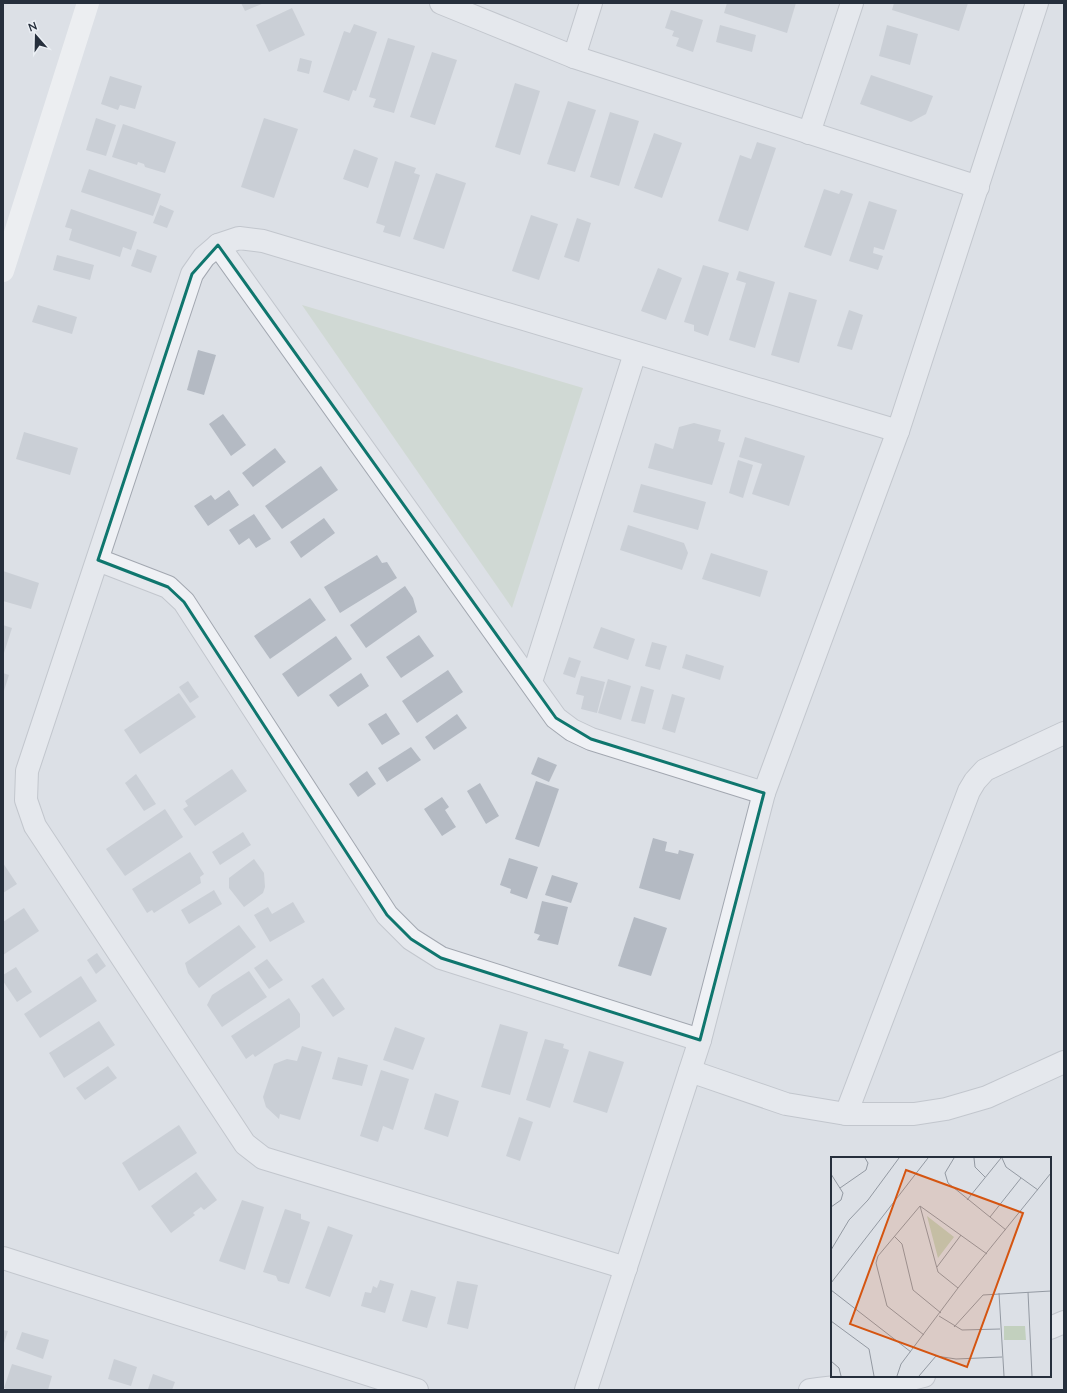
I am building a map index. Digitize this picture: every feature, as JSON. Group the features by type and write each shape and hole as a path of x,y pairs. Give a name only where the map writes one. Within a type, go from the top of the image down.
{"main road":[{"path":"3,271 88,3"}],"street":[{"path":"441,3 574,57 978,187"},
{"path":"574,57 591,3"},
{"path":"809,133 852,3"},
{"path":"586,1390 700,1040 764,793 898,432 1037,3"},
{"path":"626,1268 263,1158 245,1144 35,826 26,800 27,771 192,274 204,257 218,245 239,238 263,241 898,432"},
{"path":"218,245 556,718 572,730 591,739 764,793"},
{"path":"531,682 634,352"},
{"path":"98,560 168,587 184,602 387,915 411,939 441,958 700,1040"},
{"path":"846,1114 969,791 975,781 985,770 1064,733"},
{"path":"690,1070 786,1104 846,1114 914,1114 946,1109 987,1097 1064,1062"},
{"path":"3,1258 417,1390"},
{"path":"1051,1328 1064,1322"},
{"path":"810,1390 874,1384 920,1377"}],"highlighted area":[{"path":"218,245 556,718 591,739 764,793 700,1040 441,958 411,939 387,915 184,602 168,587 98,560 192,274"}],"green space":[{"path":"302,305 583,388 512,608"}],"building":[{"path":"241,3 264,3 245,11"},
{"path":"727,3 796,3 787,33 724,13"},
{"path":"894,3 968,3 959,31 892,10"},
{"path":"292,8 305,35 269,52 256,25"},
{"path":"671,10 703,20 693,52 676,46 679,38 672,36 674,31 665,28"},
{"path":"354,24 377,32 356,91 353,90 349,101 323,92 344,31 350,33"},
{"path":"720,25 756,35 752,52 716,42"},
{"path":"887,25 918,34 910,65 879,56"},
{"path":"388,38 415,46 394,113 373,107 376,99 369,97"},
{"path":"432,52 457,60 435,125 410,117"},
{"path":"300,58 312,61 309,74 297,71"},
{"path":"871,75 933,96 926,114 911,122 860,104"},
{"path":"110,76 142,86 135,109 120,105 118,110 101,104"},
{"path":"515,83 540,91 520,155 495,147"},
{"path":"568,101 596,110 575,172 547,164"},
{"path":"610,112 639,121 619,186 590,177"},
{"path":"96,118 116,125 106,156 86,150"},
{"path":"264,118 298,129 274,198 241,187"},
{"path":"123,124 176,142 165,173 145,167 144,164 138,162 137,165 112,157"},
{"path":"654,133 682,143 662,198 634,188"},
{"path":"757,142 776,148 748,231 718,221 740,155 751,159"},
{"path":"354,149 378,158 368,188 343,179"},
{"path":"395,161 416,168 414,173 420,175 400,237 383,232 385,226 376,223"},
{"path":"89,169 161,194 153,216 81,192"},
{"path":"436,173 466,183 444,249 413,239"},
{"path":"824,189 839,194 841,190 853,194 831,256 804,247"},
{"path":"869,201 897,210 884,250 874,247 873,253 883,256 878,270 849,261"},
{"path":"160,205 174,211 167,228 153,223"},
{"path":"71,209 137,232 131,250 123,247 120,257 69,240 72,229 65,227"},
{"path":"531,215 558,224 539,280 512,271"},
{"path":"577,218 591,223 579,262 564,257"},
{"path":"137,249 157,256 151,273 131,266"},
{"path":"57,255 94,265 90,280 53,270"},
{"path":"703,265 729,273 708,336 694,331 694,325 684,322"},
{"path":"658,268 682,278 666,320 641,311"},
{"path":"739,271 775,282 755,348 729,340 746,283 736,280"},
{"path":"789,292 817,300 799,363 771,355"},
{"path":"38,305 77,317 72,334 32,322"},
{"path":"849,310 863,315 852,350 837,346"},
{"path":"198,350 216,355 204,395 187,390"},
{"path":"223,414 246,445 231,456 209,424"},
{"path":"694,423 721,430 718,441 725,443 712,485 648,468 655,443 673,449 679,427"},
{"path":"24,432 78,448 70,475 16,459"},
{"path":"745,437 805,456 789,506 752,494 762,464 739,457"},
{"path":"275,448 286,462 253,487 242,473"},
{"path":"738,460 753,465 743,498 729,493"},
{"path":"321,466 338,490 282,529 265,506"},
{"path":"641,484 706,502 698,530 633,512"},
{"path":"229,490 239,505 208,526 194,506 211,495 215,500"},
{"path":"254,514 271,539 256,548 249,538 239,545 229,530"},
{"path":"324,518 335,533 301,558 290,542"},
{"path":"628,525 684,543 688,553 682,570 620,550"},
{"path":"711,553 768,571 760,597 702,579"},
{"path":"377,555 382,563 387,562 397,578 340,613 324,587"},
{"path":"3,571 39,583 31,609 3,601"},
{"path":"405,586 413,598 417,612 366,648 350,625"},
{"path":"310,598 326,620 270,659 254,636"},
{"path":"3,625 12,628 3,656"},
{"path":"601,627 635,639 628,660 593,648"},
{"path":"419,635 434,656 401,678 386,657"},
{"path":"336,636 352,659 298,697 282,674"},
{"path":"652,642 667,646 660,670 645,666"},
{"path":"686,654 724,666 720,680 682,668"},
{"path":"569,657 581,661 575,678 563,674"},
{"path":"448,670 463,692 417,723 402,701"},
{"path":"3,673 9,675 3,694"},
{"path":"361,673 369,686 338,707 329,695"},
{"path":"581,676 605,682 597,713 581,709 584,696 576,694"},
{"path":"608,679 631,686 621,720 598,713"},
{"path":"188,681 199,697 190,703 179,687"},
{"path":"641,686 654,690 645,724 631,721"},
{"path":"179,693 196,717 140,754 124,730"},
{"path":"672,694 685,698 675,733 662,729"},
{"path":"386,713 400,734 382,745 368,724"},
{"path":"457,714 467,728 434,750 425,737"},
{"path":"411,747 421,760 387,782 378,768"},
{"path":"538,757 557,765 549,782 531,774"},
{"path":"232,769 247,791 195,826 183,809 188,806 185,801"},
{"path":"367,771 376,784 358,797 349,784"},
{"path":"136,774 156,804 144,811 125,783"},
{"path":"536,781 559,789 539,847 515,839"},
{"path":"480,783 499,816 486,824 467,791"},
{"path":"442,797 449,807 445,810 456,827 442,836 424,809"},
{"path":"165,809 183,837 125,876 106,849"},
{"path":"243,832 251,845 220,865 212,852"},
{"path":"653,838 667,842 665,851 678,854 679,850 694,854 680,900 639,888"},
{"path":"190,852 204,874 200,877 201,883 154,913 152,910 147,913 132,889"},
{"path":"509,858 538,867 527,899 510,893 511,889 500,885"},
{"path":"254,859 264,873 265,887 263,893 244,907 229,888 229,878"},
{"path":"3,863 17,884 3,893"},
{"path":"552,875 578,883 571,903 545,895"},
{"path":"214,890 222,904 189,924 181,910"},
{"path":"542,901 568,907 558,945 537,940 540,935 534,933"},
{"path":"293,902 305,922 270,942 254,915 268,907 272,914"},
{"path":"24,908 39,931 3,955 3,922"},
{"path":"634,917 667,928 651,976 618,966"},
{"path":"239,925 256,947 199,988 188,973 185,963"},
{"path":"97,953 106,966 96,974 87,960"},
{"path":"267,959 283,980 269,989 254,968"},
{"path":"16,967 32,992 17,1002 3,981 3,975"},
{"path":"249,971 267,997 222,1027 207,1005 212,995"},
{"path":"81,976 97,1001 40,1038 24,1014"},
{"path":"323,978 345,1009 333,1017 311,986"},
{"path":"289,998 300,1014 300,1027 255,1057 253,1054 246,1059 231,1036"},
{"path":"99,1021 115,1045 64,1078 49,1053"},
{"path":"500,1024 528,1032 510,1095 481,1087"},
{"path":"395,1027 425,1038 413,1070 383,1060"},
{"path":"545,1039 564,1044 563,1048 569,1050 550,1108 526,1100"},
{"path":"302,1046 322,1052 300,1120 280,1114 279,1119 266,1107 263,1097 274,1064 287,1059 297,1061"},
{"path":"589,1051 624,1062 607,1113 573,1102"},
{"path":"338,1057 368,1065 362,1086 332,1079"},
{"path":"108,1066 117,1078 85,1100 76,1088"},
{"path":"381,1070 409,1079 393,1130 383,1126 378,1142 360,1136"},
{"path":"435,1093 459,1101 448,1137 424,1129"},
{"path":"519,1117 533,1122 520,1161 506,1156"},
{"path":"179,1125 197,1153 139,1191 122,1163"},
{"path":"196,1172 217,1200 204,1210 201,1207 193,1213 195,1215 171,1233 151,1206"},
{"path":"242,1200 264,1207 245,1270 219,1261"},
{"path":"285,1209 301,1214 301,1219 310,1222 289,1284 278,1281 276,1276 263,1272"},
{"path":"328,1226 353,1235 330,1297 305,1288"},
{"path":"380,1280 394,1284 385,1313 361,1306 365,1292 371,1293 373,1286 377,1288"},
{"path":"457,1281 478,1285 468,1329 447,1324"},
{"path":"411,1290 436,1297 427,1328 402,1321"},
{"path":"3,1330 8,1331 3,1346"},
{"path":"22,1332 49,1340 43,1359 16,1349"},
{"path":"114,1359 137,1367 131,1386 108,1379"},
{"path":"12,1364 52,1376 48,1390 9,1390 4,1388"},
{"path":"153,1374 175,1382 172,1390 148,1389"}]}
